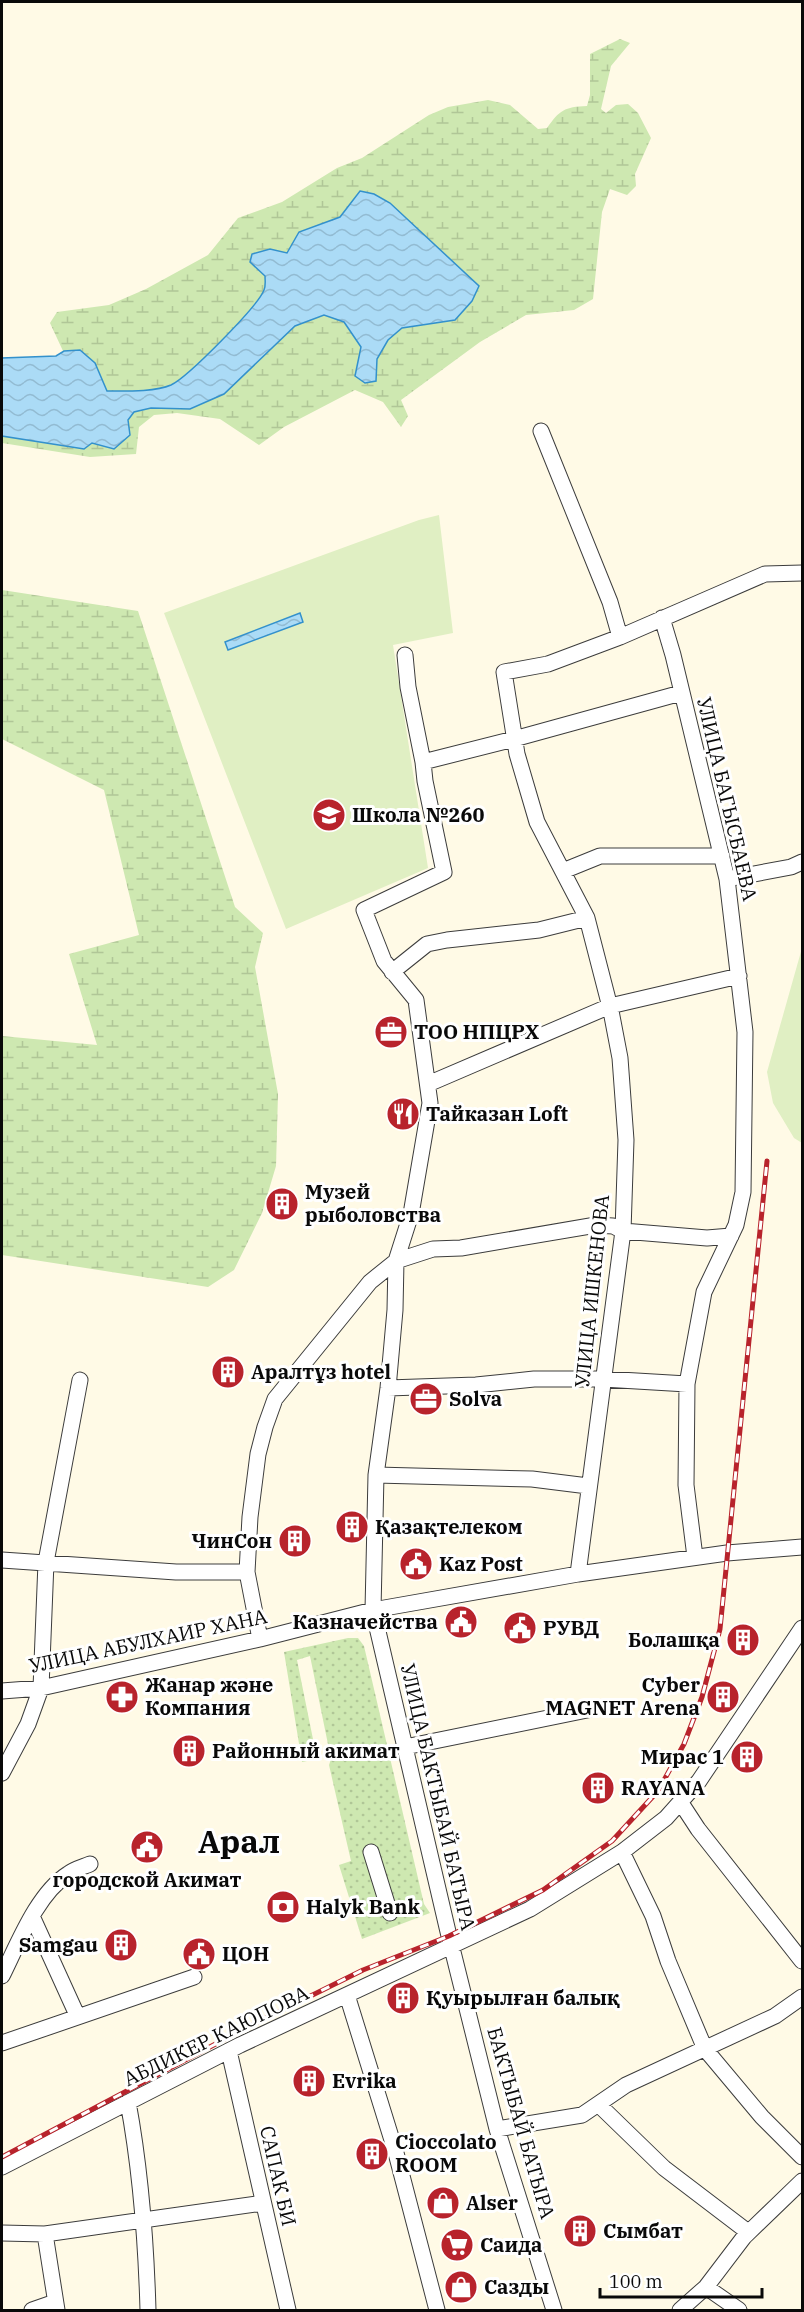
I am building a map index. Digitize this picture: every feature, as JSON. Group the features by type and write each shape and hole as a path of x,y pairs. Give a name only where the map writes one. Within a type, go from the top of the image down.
{"street":[{"path":"541,432 610,602 620,637 765,574 798,573"},
{"name":"УЛИЦА БАГЫСБАЕВА","path":"662,618 674,655 681,693 727,879 745,1032 742,1192 736,1225 704,1292 687,1384 686,1485 695,1557"},
{"name":"УЛИЦА ИШКЕНОВА","path":"578,1574 623,1231 626,1140 620,1058 610,1006 587,918 537,822 514,739 504,672 548,663 620,637"},
{"name":"УЛИЦА БАКТЫБАЙ БАТЫРА","path":"405,655 408,687 444,872 364,910 384,961 416,1000 430,1103 411,1214 396,1261 395,1310 388,1388 376,1475 373,1610 451,1946"},
{"path":"423,762 681,693"},
{"path":"563,871 600,856 722,856"},
{"path":"727,879 791,867 802,862"},
{"path":"392,972 427,944 539,930 587,918"},
{"path":"428,1084 610,1006 739,975"},
{"path":"260,1639 247,1572 250,1517 258,1454 265,1427 275,1399 370,1281 396,1261 433,1249 460,1248 596,1225 613,1226 623,1231 707,1238 731,1236"},
{"path":"388,1388 476,1385 534,1379 603,1379 687,1384"},
{"path":"2,1773 28,1724 41,1688 46,1562 80,1380"},
{"path":"376,1475 532,1479 588,1486"},
{"name":"УЛИЦА АБУЛХАИР ХАНА","path":"2,1691 41,1688 260,1639 373,1610 578,1574 727,1553 802,1547"},
{"path":"2,1560 176,1572 247,1572"},
{"name":"АБДИКЕР КАЮПОВА","path":"2,2167 229,2051 530,1909 622,1852 666,1818 699,1781 802,1628"},
{"path":"405,1747 597,1708"},
{"path":"681,1803 698,1829 802,1961"},
{"path":"371,1852 390,1913"},
{"path":"622,1852 653,1916 668,1961 705,2049 762,2117 802,2157"},
{"path":"2,1976 32,1916 52,1888 68,1873 90,1864"},
{"path":"32,1916 77,2015"},
{"name":"БАКТЫБАЙ БАТЫРА","path":"451,1946 497,2129 554,2310"},
{"path":"2,2043 77,2015 194,1977"},
{"path":"348,1995 396,2153 437,2310"},
{"path":"497,2129 582,2115 626,2085 775,2016 802,1997"},
{"name":"САПАК БИ","path":"229,2051 288,2310"},
{"path":"129,2102 144,2219 148,2310"},
{"path":"598,2104 664,2168 748,2232"},
{"path":"680,2310 705,2287 748,2232 802,2181"},
{"path":"2,2233 45,2234 263,2203"},
{"path":"32,2310 56,2306 45,2234"},
{"path":"705,2287 739,2310"}],"green space":[{"path":"620,39 630,43 611,66 601,109 606,113 616,105 628,104 638,113 651,138 635,174 636,186 627,195 610,189 602,212 593,299 574,310 526,315 480,342 401,400 408,416 401,427 383,402 355,390 284,427 259,445 220,419 177,413 154,415 139,427 136,454 90,457 2,443 2,358 57,356 63,351 50,323 57,312 109,305 146,289 208,255 238,218 282,202 337,168 362,158 429,115 448,107 488,100 510,105 538,129 547,128 563,111 573,107 587,106 590,95 590,54"},
{"path":"439,515 453,633 393,645 428,868 286,929 164,613 419,520"},
{"path":"2,590 138,611 235,907 263,933 255,967 278,1094 276,1166 262,1213 234,1270 208,1287 2,1255 2,1036 97,1045 69,954 139,935 104,790 2,739"},
{"path":"802,948 802,1143 794,1138 773,1103 767,1072"},
{"path":"348,1638 358,1638 364,1646 424,1904 430,1913 362,1939 339,1865 351,1861 329,1765 331,1759 310,1656 297,1660 317,1759 302,1762 284,1652"}],"water":[{"path":"360,191 374,194 390,203 479,286 472,301 455,320 402,328 388,340 377,359 376,381 365,383 355,376 361,347 344,322 324,315 295,326 224,394 190,409 151,408 134,412 128,420 130,435 114,449 92,443 84,449 2,436 2,358 56,356 64,351 80,350 95,363 107,391 148,390 171,385 206,356 259,298 265,288 265,276 250,262 252,254 270,249 287,253 299,232 340,217"},
{"path":"300,613 303,622 228,650 225,642"}],"railway":[{"path":"2,2157 240,2031 363,1970 449,1936 543,1890 612,1841 658,1791 684,1744 702,1697 720,1629 767,1161"}],"place":[{"name":"Школа №260","path":"329,815"},
{"name":"ТОО НПЦРХ","path":"391,1032"},
{"name":"Тайказан Loft","path":"403,1114"},
{"name":"Музей рыболовства","path":"282,1204"},
{"name":"Аралтұз hotel","path":"228,1372"},
{"name":"Solva","path":"426,1399"},
{"name":"Қазақтелеком","path":"352,1527"},
{"name":"ЧинСон","path":"295,1541"},
{"name":"Kaz Post","path":"416,1564"},
{"name":"Казначейства","path":"461,1622"},
{"name":"РУВД","path":"520,1628"},
{"name":"Болашқа","path":"743,1640"},
{"name":"Жанар және Компания","path":"122,1697"},
{"name":"Cyber MAGNET Arena","path":"723,1697"},
{"name":"Районный акимат","path":"189,1751"},
{"name":"Мирас 1","path":"747,1757"},
{"name":"RAYANA","path":"598,1788"},
{"name":"городской Акимат","path":"147,1847"},
{"name":"Halyk Bank","path":"283,1907"},
{"name":"Samgau","path":"121,1945"},
{"name":"ЦОН","path":"199,1954"},
{"name":"Қуырылған балық","path":"403,1998"},
{"name":"Evrika","path":"309,2081"},
{"name":"Cioccolato ROOM","path":"372,2154"},
{"name":"Alser","path":"443,2203"},
{"name":"Сымбат","path":"580,2231"},
{"name":"Саида","path":"457,2245"},
{"name":"Сазды","path":"461,2287"}],"district":[{"name":"Арал","path":"239,1842"}]}
